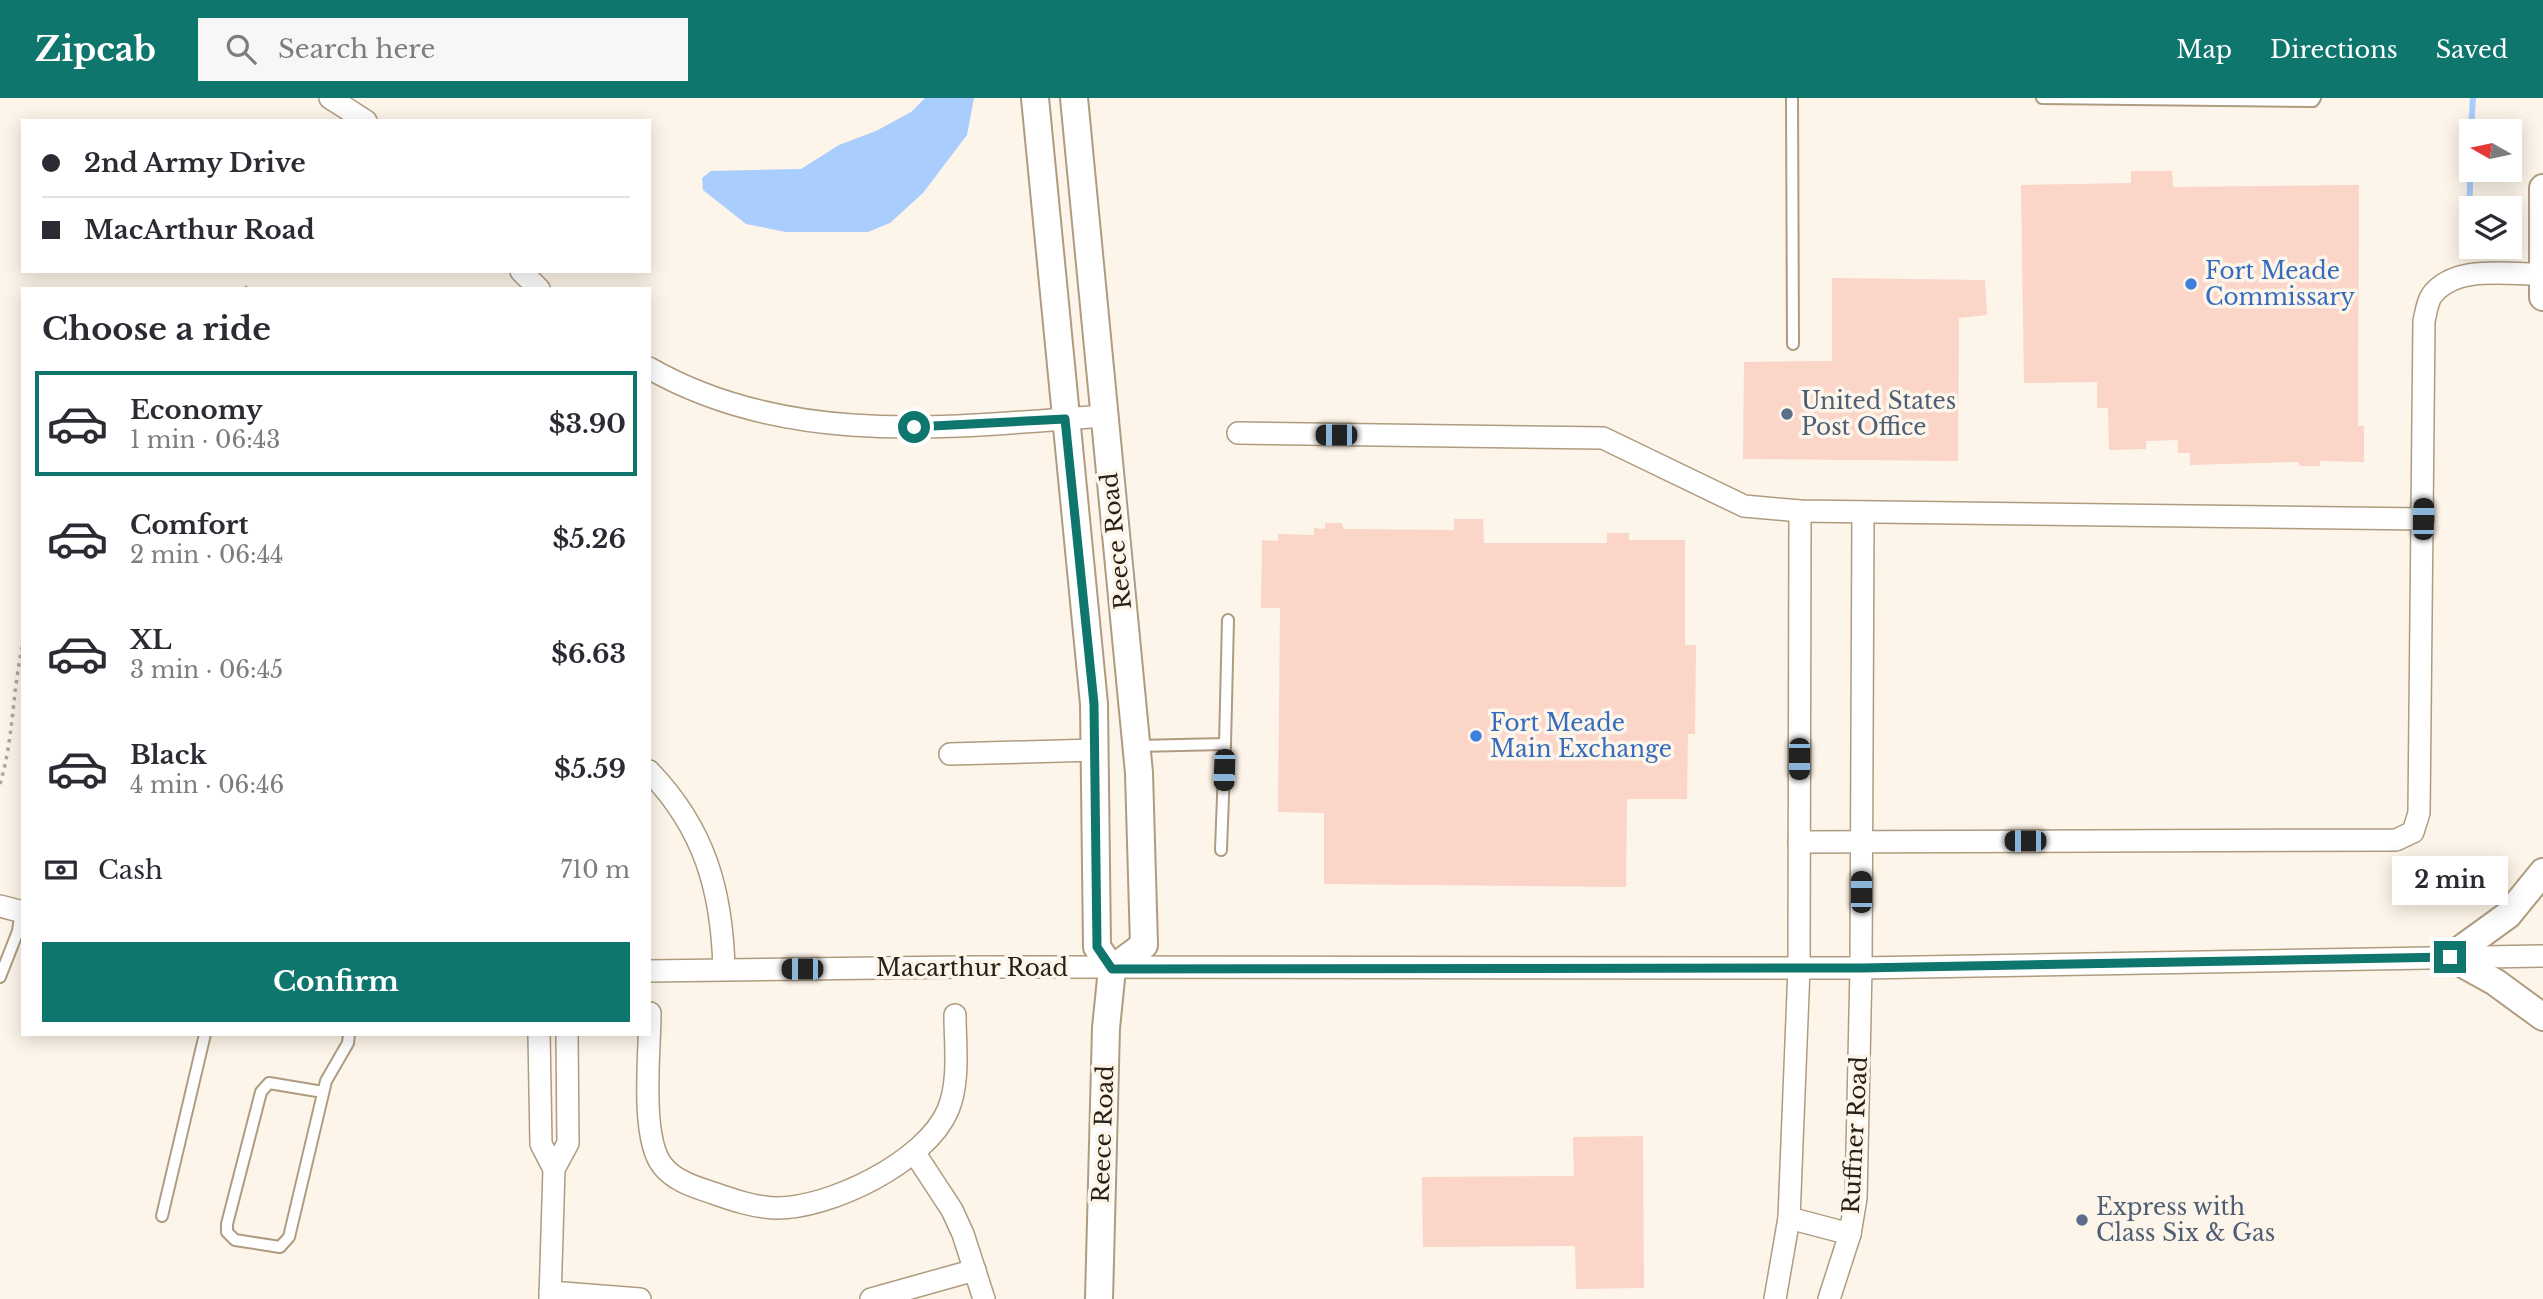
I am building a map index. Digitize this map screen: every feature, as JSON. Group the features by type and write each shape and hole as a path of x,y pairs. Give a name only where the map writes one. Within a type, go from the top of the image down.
{"street":[{"path":"330,98 363,119"},
{"name":"Reece Road","path":"1035,98 1094,704 1097,947 1112,969 1106,1028 1099,1299"},
{"name":"Reece Road","path":"1074,98 1136,746 1143,944 1112,969"},
{"path":"1799,842 2396,840 2413,832 2419,813 2424,321 2430,297 2446,281 2471,274 2542,282 2543,188"},
{"path":"523,273 537,287"},
{"path":"651,369 736,405 841,426 914,427 1104,416"},
{"path":"1238,433 1603,438 1744,506 1800,511 2423,519"},
{"path":"1774,1299 1789,1218 1799,968 1800,511"},
{"name":"Ruffner Road","path":"1829,1299 1850,1234 1856,1198 1861,968 1863,512"},
{"path":"950,754 1095,750"},
{"path":"651,773 687,818 707,859 718,896 724,970"},
{"path":"2450,957 2508,915 2543,872"},
{"path":"1799,968 2543,956"},
{"path":"2450,957 2495,982 2543,1017"},
{"name":"Macarthur Road","path":"651,971 1799,968"},
{"path":"650,1036 650,1124 654,1146 662,1165 689,1185 749,1205 794,1207 840,1195 914,1152 933,1133 948,1111 954,1090 955,1015"},
{"path":"539,1036 541,1144 554,1169"},
{"path":"567,1036 568,1143 554,1169 550,1295 640,1299"},
{"path":"914,1152 952,1210 984,1299"},
{"path":"1789,1218 1850,1234"},
{"path":"871,1299 975,1270"}],"lane":[{"path":"1792,98 1793,344"},
{"path":"2042,98 2286,101 2312,101 2315,98"},
{"path":"1221,850 1228,620"},
{"path":"1136,746 1225,744"},
{"path":"0,977 18,931 15,910"},
{"path":"162,1216 204,1036"},
{"path":"323,1092 269,1083 261,1092 227,1224 227,1232 234,1240 280,1247 289,1237 323,1092 348,1036"}],"path":[{"path":"247,287 250,284"},
{"path":"0,784 13,721 14,681 21,653"}],"water":[{"path":"925,98 974,98 967,135 923,193 890,223 868,232 786,232 746,224 703,190 702,178 711,171 801,169 839,145 876,131 911,112"}],"building":[{"name":"Fort Meade Commissary","path":"2131,171 2172,171 2173,187 2359,185 2358,426 2364,426 2364,462 2320,461 2320,466 2300,466 2298,462 2190,465 2190,453 2178,453 2178,440 2146,441 2146,449 2109,450 2108,408 2097,408 2097,382 2024,383 2021,185 2131,183"},
{"path":"1832,278 1985,280 1987,315 1959,318 1958,461 1743,459 1744,362 1832,361"},
{"path":"1454,519 1483,519 1484,543 1607,543 1607,533 1629,533 1629,540 1685,540 1685,645 1696,645 1695,734 1688,734 1687,799 1627,799 1626,887 1324,884 1324,813 1278,812 1280,608 1261,608 1262,540 1278,541 1278,534 1314,535 1314,528 1325,529 1325,523 1341,523 1344,529 1454,530"},
{"path":"1643,1136 1644,1288 1576,1289 1575,1246 1423,1247 1422,1177 1574,1176 1573,1137"}],"waterway":[{"path":"2472,119 2473,98"},
{"path":"2470,182 2470,196"}],"place":[{"name":"Fort Meade Commissary","path":"2191,284"},
{"name":"United States Post Office","path":"1787,414"},
{"name":"Fort Meade Main Exchange","path":"1476,736"},
{"name":"Express with Class Six & Gas","path":"2082,1220"}],"route":[{"path":"914,427 1065,419 1094,704 1097,947 1112,969 1861,968 2450,957"}]}
